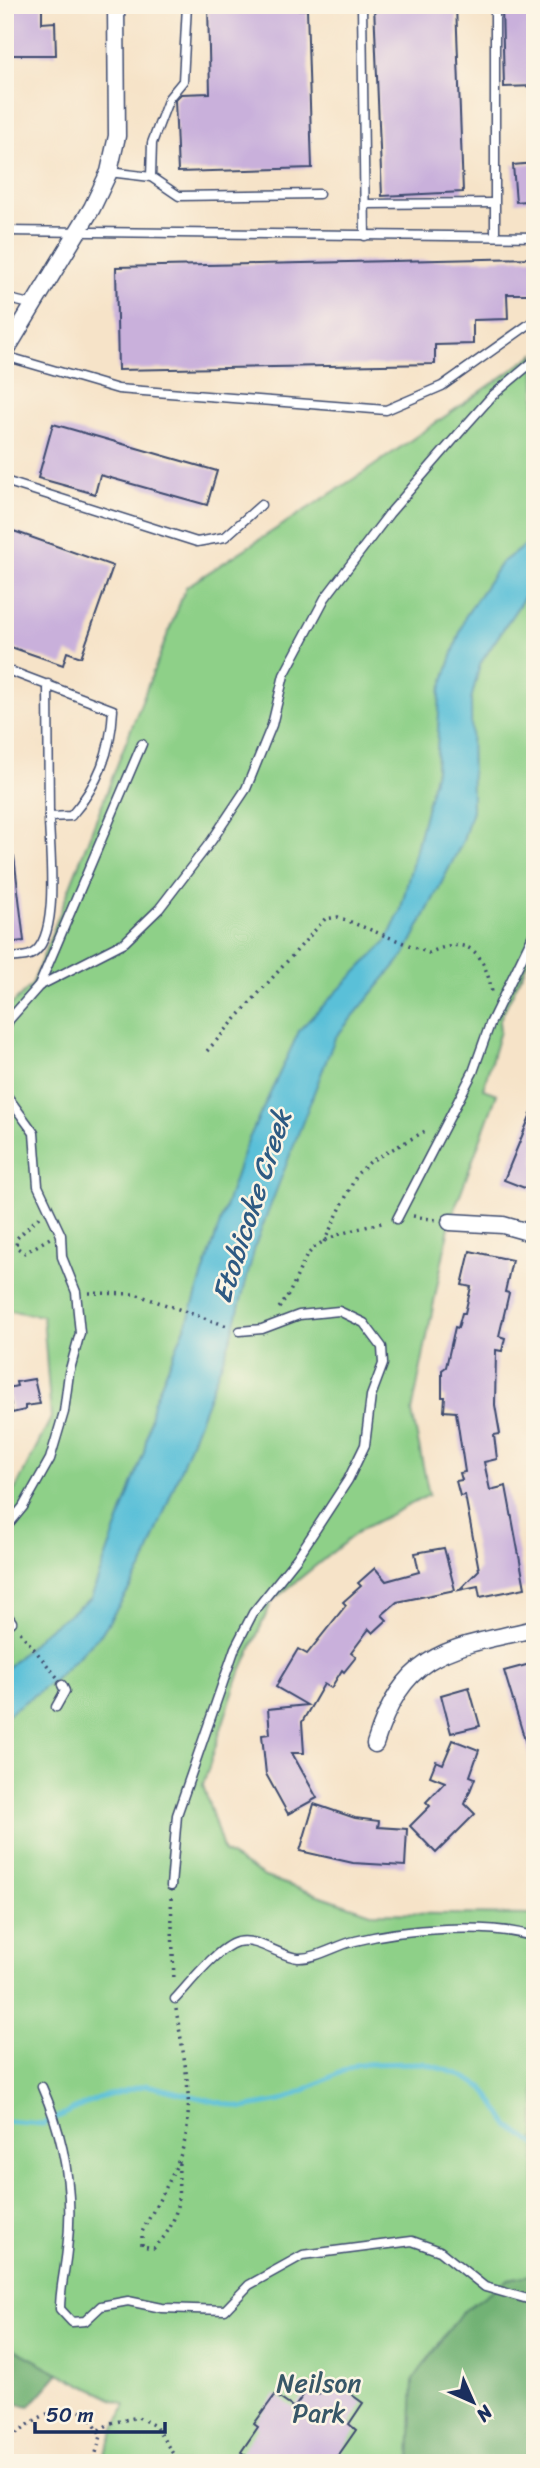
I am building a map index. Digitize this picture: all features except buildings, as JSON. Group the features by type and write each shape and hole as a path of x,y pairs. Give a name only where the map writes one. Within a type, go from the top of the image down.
{"street":[{"path":"5,354 76,234 109,172 117,136 116,5"},
{"path":"450,1222 503,1225 535,1234"},
{"path":"375,1744 393,1696 421,1666 444,1652 535,1629"}],"lane":[{"path":"151,177 152,143 169,97 183,81 187,5"},
{"path":"362,5 365,236"},
{"path":"495,5 495,236"},
{"path":"109,172 151,177 178,197 319,194"},
{"path":"365,204 494,203"},
{"path":"5,231 76,234 535,237"},
{"path":"5,298 34,305"},
{"path":"5,354 118,388 386,410 442,386 535,320"},
{"path":"39,986 125,942 159,909 212,840 246,789 272,724 284,675 325,598 389,514 467,424 492,396 535,360"},
{"path":"5,481 197,542 225,537 261,505"},
{"path":"5,669 113,710 112,735 92,792 71,816 49,817"},
{"path":"5,958 31,955 41,945 49,927 48,684"},
{"path":"5,1030 9,1020 39,986 142,744"},
{"path":"397,1219 473,1072 496,1012 535,931"},
{"path":"5,1093 34,1133 38,1186 61,1235 62,1257 76,1292 79,1333 69,1373 64,1412 50,1459 23,1507 5,1530"},
{"path":"171,1886 177,1815 235,1648 253,1613 297,1558 348,1480 365,1445 371,1395 383,1364 382,1348 365,1323 339,1311 299,1315 262,1329 240,1331"},
{"path":"5,1612 12,1622"},
{"path":"57,1707 65,1691 62,1685"},
{"path":"175,1999 216,1956 235,1942 250,1941 281,1954 301,1958 355,1941 459,1928 535,1937"},
{"path":"42,2087 56,2118 68,2170 68,2250 60,2288 60,2309 72,2322 85,2321 101,2306 128,2301 162,2308 225,2310 249,2285 303,2255 412,2241 440,2251 485,2287 535,2301"}],"path":[{"path":"207,1051 314,928 325,919 338,918 429,954 448,944 476,951 488,971 496,1012"},
{"path":"324,1244 356,1174 371,1161 421,1135 453,1112"},
{"path":"49,1209 17,1238 16,1247 24,1253 61,1235"},
{"path":"262,1329 289,1296 307,1256 332,1238 409,1215 450,1222"},
{"path":"76,1292 135,1294 240,1331"},
{"path":"12,1622 62,1685"},
{"path":"179,2158 178,2213 167,2235 155,2248 142,2246 142,2232 179,2158 187,2129 188,2088"},
{"path":"5,2441 55,2409 82,2411 99,2430 100,2447 93,2463"},
{"path":"99,2430 111,2423 138,2417 155,2426 180,2463"}],"green space":[{"name":"Neilson Park","path":"535,354 535,947 499,1021 500,1031 483,1089 497,1094 450,1222 412,1412 429,1495 360,1530 272,1601 237,1680 203,1785 224,1852 265,1877 371,1913 535,1915 535,2463 101,2463 125,2405 5,2347 5,1501 16,1488 51,1418 43,1316 5,1310 5,1011 32,985 186,587 372,467"},
{"path":"535,2274 535,2463 410,2463 413,2380 461,2313 508,2279"},
{"path":"5,2344 59,2373 30,2406 5,2402"}],"water":[{"name":"Etobicoke Creek","path":"535,538 535,590 525,596 480,664 471,700 472,810 463,841 405,954 335,1038 256,1243 231,1338 143,1567 101,1634 53,1681 5,1716 5,1670 44,1632 91,1598 144,1452 153,1403 188,1320 245,1147 300,1029 386,942 400,912 436,770 440,692 465,617 501,563"}],"waterway":[{"path":"5,2121 43,2124 98,2098 146,2085 243,2108 281,2101 358,2064 422,2063 459,2074 484,2088 509,2126 535,2144"}]}
